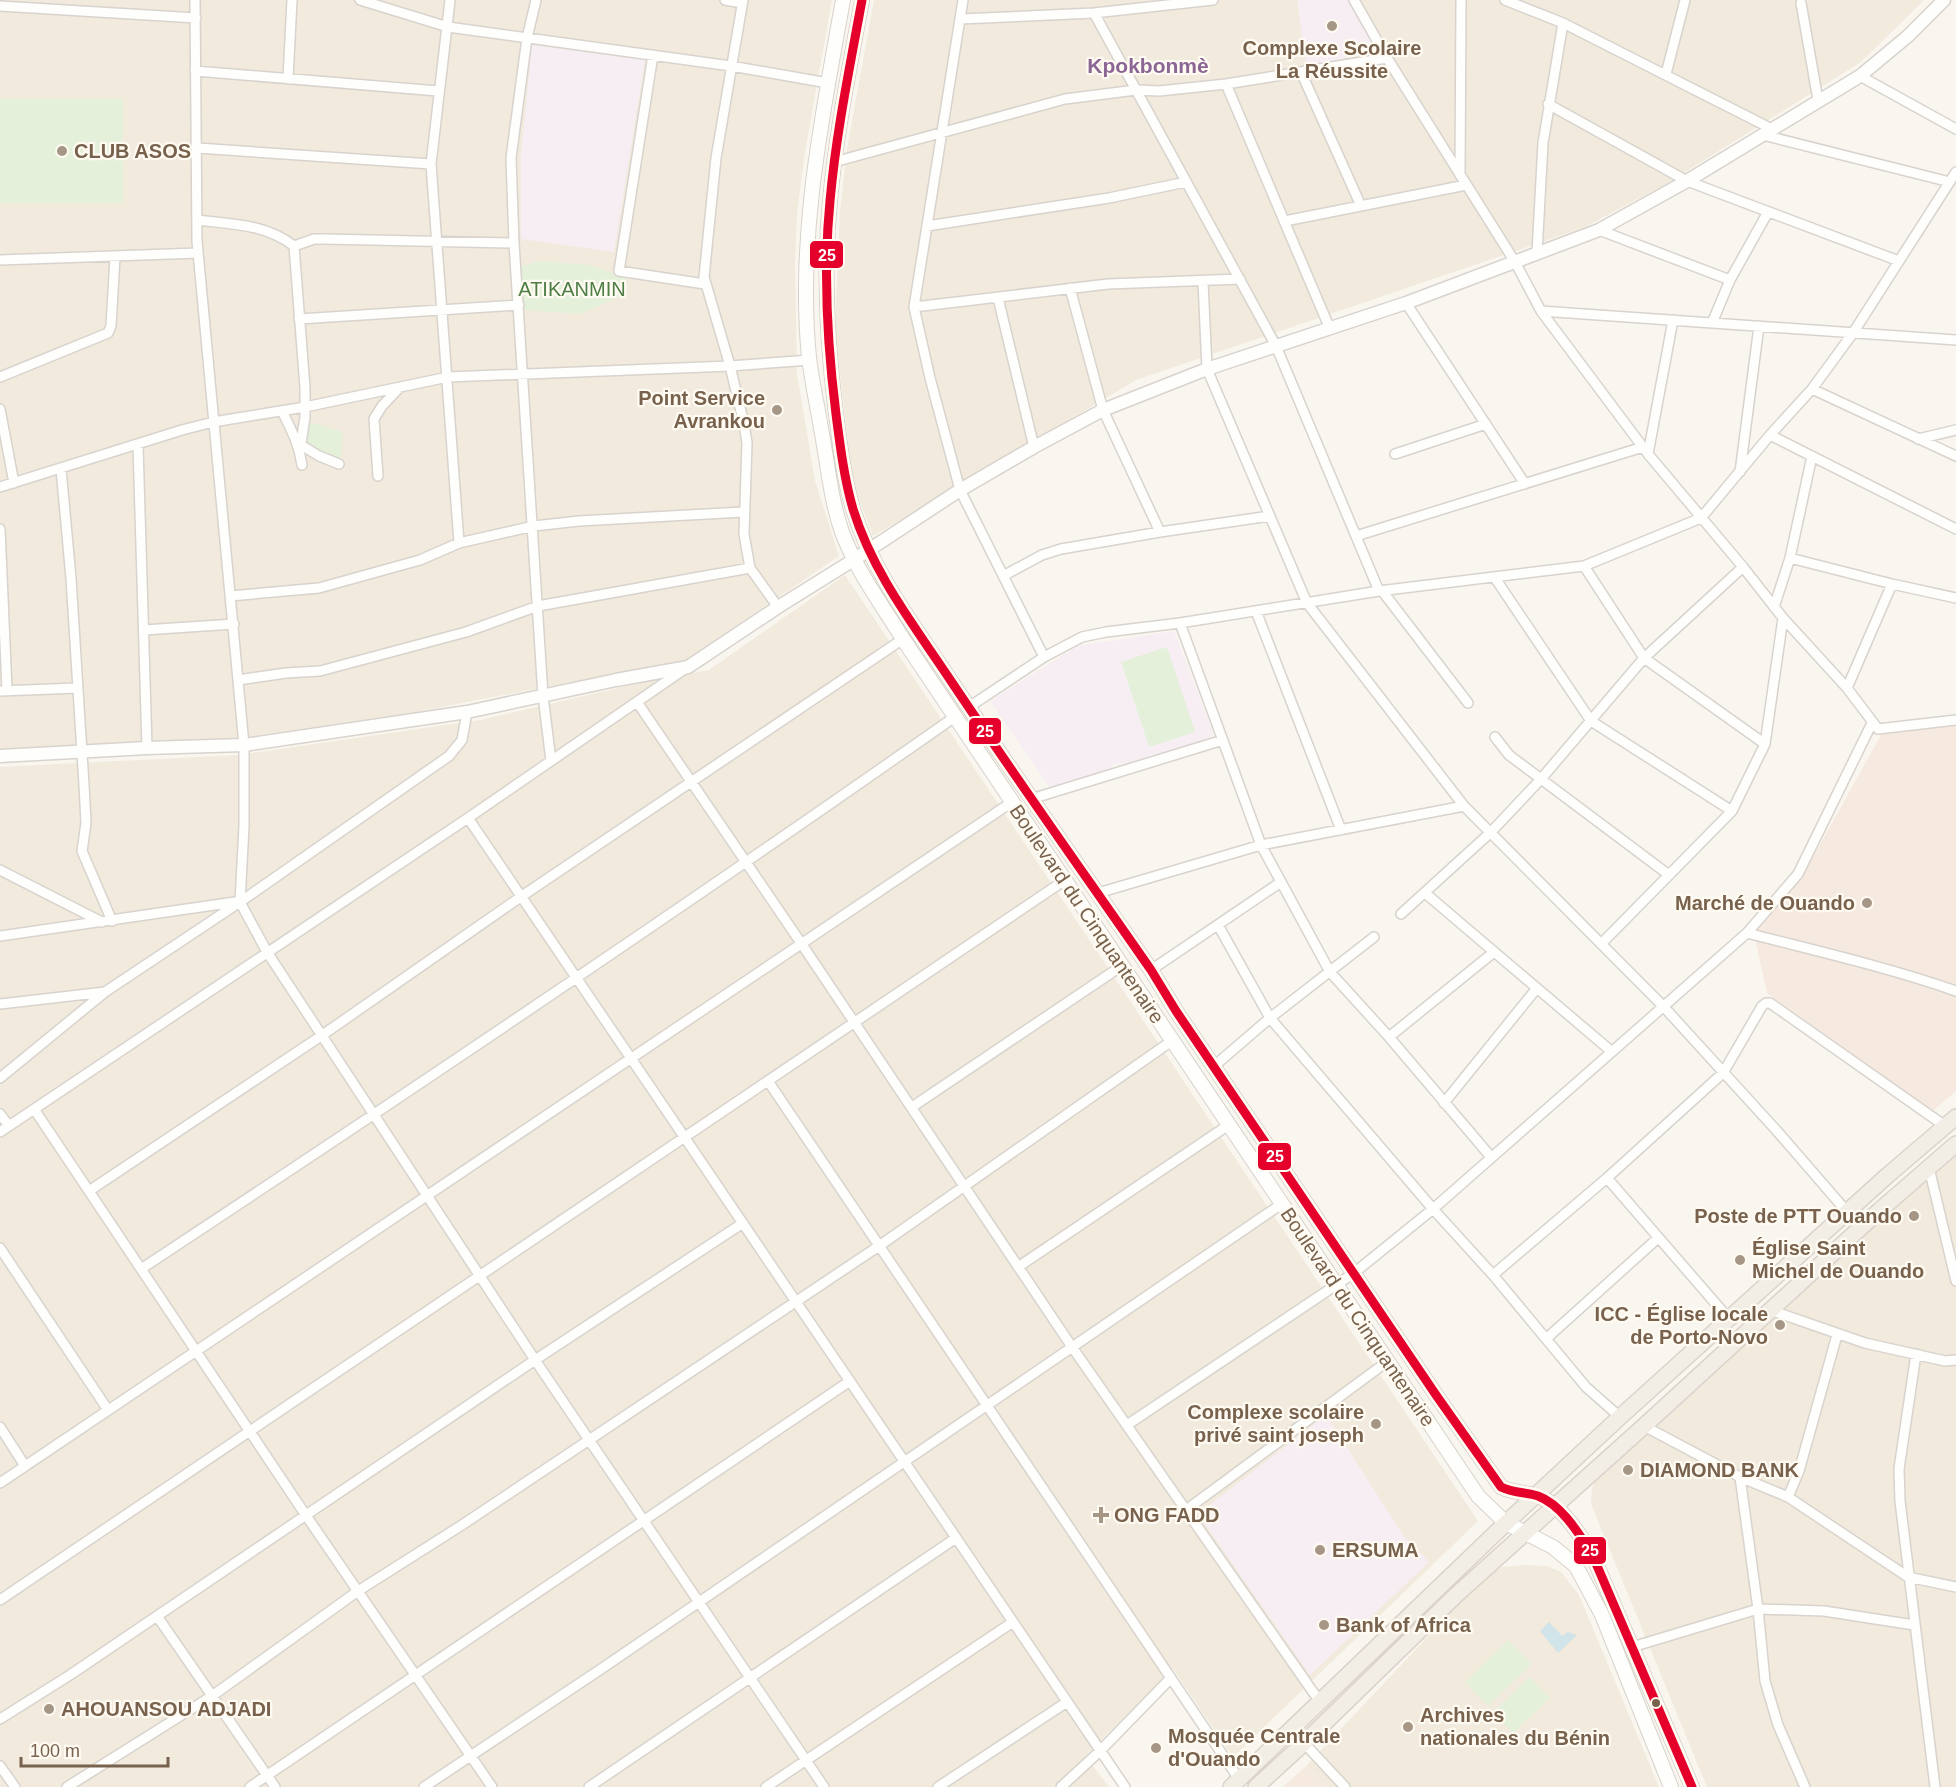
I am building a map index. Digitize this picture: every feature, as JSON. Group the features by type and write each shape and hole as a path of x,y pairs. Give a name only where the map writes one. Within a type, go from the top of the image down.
{"highway":[{"path":"1235,1783 1535,1495 1951,1122"},
{"path":"1256,1787 1455,1596 1880,1210 1956,1144"}],"main road":[{"name":"Boulevard du Cinquantenaire","path":"843,0 828,83 810,208 807,291 810,360 833,498 842,532 855,560 903,639 1478,1496 1506,1523 1560,1552 1576,1566 1602,1616 1671,1787"},
{"name":"Boulevard du Cinquantenaire","path":"862,0 834,162 827,241 826,322 829,361 847,484 853,508 869,550 894,597 1151,970 1213,1066 1501,1487 1509,1491 1535,1495 1554,1506 1592,1554 1692,1787"}],"street":[{"path":"195,0 198,253 244,745 244,826 240,902 267,952 321,1036 535,1360 824,1787"},
{"path":"288,79 292,0"},
{"path":"360,0 373,1 448,27 731,66 828,83"},
{"path":"450,0 431,164 459,543"},
{"path":"536,0 527,39 512,158 514,243 534,526 543,696 551,761"},
{"path":"725,0 743,2 716,158 703,268 705,284 730,366 747,443 743,512 750,568 778,607"},
{"path":"963,0 914,307 960,490 1044,657"},
{"path":"960,19 1094,13 1213,0"},
{"path":"1353,0 1515,262 1541,311 1646,450 1783,618 1847,688 1878,729 1956,720"},
{"path":"1460,175 1461,0"},
{"path":"1505,0 1563,23 1666,74 1768,132 1950,182"},
{"path":"1666,74 1685,0"},
{"path":"0,1132 468,818 688,667 960,490 1103,410 1207,369 1406,303 1599,230 1687,181 1860,76 1908,36 1944,0"},
{"path":"1799,1 1818,100"},
{"path":"0,6 196,18"},
{"path":"1094,13 1276,346 1381,592 1468,703"},
{"path":"1537,253 1540,180 1548,104 1563,23"},
{"path":"653,55 619,271 705,284"},
{"path":"834,162 1065,99 1136,90 1159,91 1226,84 1387,58"},
{"path":"195,70 438,91"},
{"path":"1301,72 1361,206"},
{"path":"1860,76 1956,129"},
{"path":"1226,84 1330,329"},
{"path":"1548,104 1687,181 1899,261"},
{"path":"197,148 431,164"},
{"path":"969,707 1044,657 1082,637 1381,592 1584,566 1701,518 1770,435 1812,389 1853,333 1956,172"},
{"path":"927,226 1108,198 1186,182"},
{"path":"1285,221 1466,185"},
{"path":"1712,323 1730,280 1768,212"},
{"path":"197,220 270,231 294,246 305,417 300,448 302,465"},
{"path":"1599,230 1730,280"},
{"path":"294,246 314,239 514,243"},
{"path":"0,260 198,253"},
{"path":"0,377 108,333 111,326 116,257"},
{"path":"914,307 1108,284 1240,279"},
{"path":"1203,282 1207,369 1307,603 1464,806 1663,1006 1778,1131 1848,1213"},
{"path":"1070,288 1103,410 1160,532"},
{"path":"998,297 1034,447"},
{"path":"1406,303 1525,484"},
{"path":"299,319 519,304"},
{"path":"1541,311 1956,340"},
{"path":"1646,450 1673,320"},
{"path":"1739,474 1759,326"},
{"path":"0,487 213,422 304,407 448,377 730,366 810,360"},
{"path":"378,476 374,419 382,406 400,387"},
{"path":"1812,389 1956,456"},
{"path":"0,409 14,483"},
{"path":"282,411 300,448 339,464"},
{"path":"1395,454 1486,424"},
{"path":"1918,439 1956,430"},
{"path":"1770,435 1956,529"},
{"path":"138,446 147,748"},
{"path":"1356,536 1525,484 1646,450"},
{"path":"1774,607 1790,558 1812,456"},
{"path":"61,469 71,578 86,823 83,856 112,921"},
{"path":"230,596 318,588 420,560 459,543 534,526 579,521 743,512"},
{"path":"1003,576 1042,555 1061,549 1270,516"},
{"path":"0,529 4,690 77,688"},
{"path":"1790,558 1956,598"},
{"path":"1584,566 1644,658 1765,744"},
{"path":"1401,914 1491,832 1541,779 1644,658 1743,567"},
{"path":"238,680 330,668 466,632 538,606 750,568"},
{"path":"1495,578 1591,721 1732,811"},
{"path":"1847,688 1892,584"},
{"path":"1256,611 1341,830"},
{"path":"1601,944 1732,811 1765,744 1783,618"},
{"path":"1180,623 1261,845 1330,972 1389,1037 1491,1157"},
{"path":"144,630 234,624"},
{"path":"89,1191 321,1036 522,896 693,783 903,639"},
{"path":"0,756 244,745 467,712 688,667"},
{"path":"637,702 1072,1347 1320,1702"},
{"path":"0,1078 105,992 240,902 449,756 462,740 467,712"},
{"path":"141,1269 374,1116 747,863 956,716"},
{"path":"1127,1425 1354,1273 1433,1209 1747,933 1798,874 1872,723"},
{"path":"1495,737 1509,755 1669,875"},
{"path":"1031,799 1223,740"},
{"path":"0,1483 1012,802"},
{"path":"1098,893 1261,845 1464,806"},
{"path":"468,818 1125,1787"},
{"path":"0,870 102,922"},
{"path":"0,1600 1065,880"},
{"path":"1151,970 1281,882"},
{"path":"1425,893 1611,1051"},
{"path":"0,936 240,902"},
{"path":"1218,925 1270,1018 1547,1338 1586,1387 1620,1417"},
{"path":"1747,933 1805,946 1956,991"},
{"path":"1213,1066 1270,1018 1374,937"},
{"path":"1389,1037 1494,952"},
{"path":"912,1107 1123,964"},
{"path":"1444,1102 1537,988"},
{"path":"0,1004 105,992"},
{"path":"1493,1275 1723,1073 1762,1006 1770,1003 1951,1122"},
{"path":"67,1787 212,1696 358,1591 462,1525 879,1246 1173,1040"},
{"path":"768,1081 1171,1678 1235,1783"},
{"path":"34,1109 305,1514 492,1787"},
{"path":"0,1114 9,1126"},
{"path":"1018,1267 1230,1124"},
{"path":"1929,1168 1956,1281"},
{"path":"1606,1178 1729,1319"},
{"path":"424,1787 1283,1203"},
{"path":"0,1719 70,1675 305,1514 743,1223"},
{"path":"1944,1226 1956,1225"},
{"path":"1547,1338 1658,1238"},
{"path":"0,1248 108,1410"},
{"path":"1770,1310 1865,1343 1945,1361 1956,1360"},
{"path":"1788,1497 1799,1471 1837,1335"},
{"path":"1916,1354 1899,1468 1908,1577 1935,1787"},
{"path":"1186,1510 1388,1361"},
{"path":"250,1787 850,1381"},
{"path":"1644,1426 1740,1477 1788,1497 1908,1577 1956,1587"},
{"path":"0,1427 26,1466"},
{"path":"1740,1477 1758,1609 1765,1681 1770,1704 1805,1787"},
{"path":"589,1787 956,1538"},
{"path":"1632,1647 1758,1609 1824,1611 1914,1625"},
{"path":"157,1616 275,1787"},
{"path":"766,1787 1013,1622"},
{"path":"1061,1787 1100,1751 1171,1678"},
{"path":"938,1787 1067,1702"},
{"path":"1304,1743 1344,1787"},
{"path":"0,1766 15,1787"}],"shaded area":[{"path":"0,0 832,0 805,152 797,214 795,262 797,374 815,481 839,556 686,660 410,713 238,738 0,750"},
{"path":"874,0 1924,0 1861,62 1666,184 1583,228 1136,380 873,536 856,492 851,468 835,328 840,211 847,149"},
{"name":"Complexe Scolaire La Réussite","path":"1297,0 1348,0 1377,51 1306,67"},
{"path":"532,45 645,60 614,252 521,239 521,156"},
{"path":"845,575 1478,1521 1233,1757 1173,1669 1085,1756 1109,1787 0,1787 0,767 238,755 480,720 657,679 709,670"},
{"path":"1174,631 1213,733 1210,738 1122,766 1120,763 1113,764 1112,768 1050,788 990,701 1078,646"},
{"name":"Marché de Ouando","path":"1956,724 1956,1091 1933,1111 1767,993 1753,930 1802,877 1882,733"},
{"path":"1956,1148 1956,1787 1707,1787 1591,1504 1592,1489 1598,1474"},
{"name":"ERSUMA","path":"1326,1415 1405,1538 1429,1562 1310,1675 1198,1514"},
{"path":"1547,1566 1561,1572 1579,1595 1659,1787 1326,1787 1306,1766 1484,1577 1503,1567"},
{"path":"1549,1622 1562,1636 1568,1632 1577,1635 1558,1653 1540,1631"},
{"path":"1306,1766 1326,1787 1283,1787"}],"green space":[{"name":"CLUB ASOS","path":"0,99 123,99 123,203 0,203"},
{"name":"ATIKANMIN","path":"541,261 590,265 627,278 626,294 580,314 527,310 513,305 511,269"},
{"path":"309,422 343,432 340,468 301,448"},
{"path":"1167,647 1195,732 1149,747 1121,662"},
{"path":"1508,1640 1531,1664 1488,1706 1465,1682"},
{"path":"1530,1677 1550,1698 1513,1733 1493,1712"}],"transit line":[{"name":"25","path":"862,0 836,150 828,228 826,281 830,361 843,462 853,509 872,556 910,621 1151,970 1176,1011 1436,1395 1501,1487 1547,1500 1569,1521 1592,1554 1692,1787"}],"place":[{"name":"Complexe Scolaire La Réussite","path":"1332,26"},
{"name":"CLUB ASOS","path":"62,151"},
{"name":"Point Service Avrankou","path":"777,410"},
{"name":"Marché de Ouando","path":"1867,903"},
{"name":"Poste de PTT Ouando","path":"1914,1216"},
{"name":"Église Saint Michel de Ouando","path":"1740,1260"},
{"name":"ICC - Église locale de Porto-Novo","path":"1780,1325"},
{"name":"Complexe scolaire privé saint joseph","path":"1376,1424"},
{"name":"DIAMOND BANK","path":"1628,1470"},
{"name":"ONG FADD","path":"1101,1515"},
{"name":"ERSUMA","path":"1320,1550"},
{"name":"Bank of Africa","path":"1324,1625"},
{"name":"AHOUANSOU ADJADI","path":"49,1709"},
{"name":"Archives nationales du Bénin","path":"1408,1727"},
{"name":"Mosquée Centrale d'Ouando","path":"1156,1748"}],"district":[{"name":"Kpokbonmè","path":"1148,65"}]}
